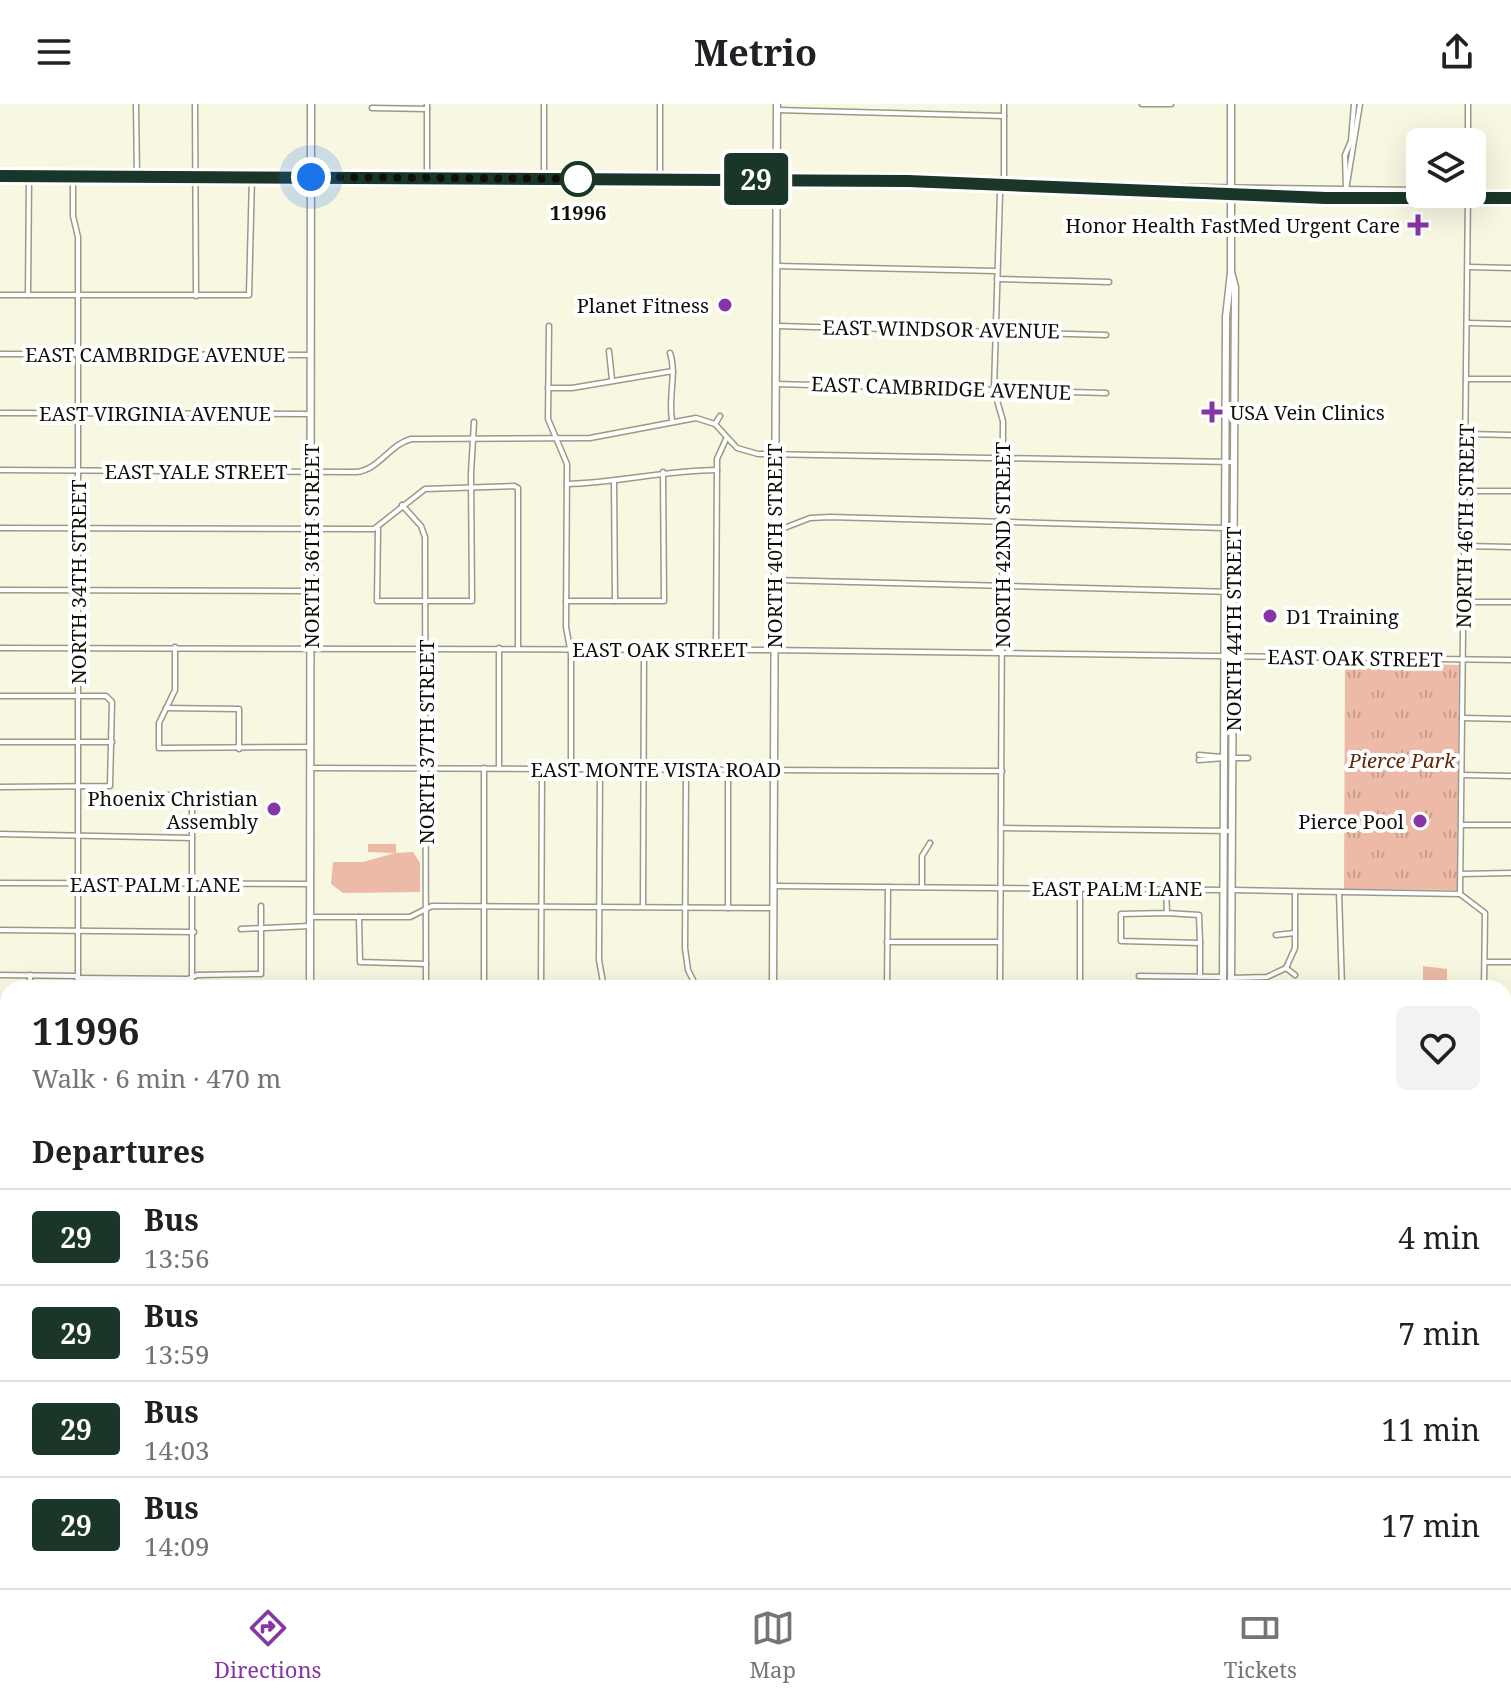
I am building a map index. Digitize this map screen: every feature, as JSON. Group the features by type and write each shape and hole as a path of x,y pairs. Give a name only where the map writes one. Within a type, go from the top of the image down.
{"main road":[{"name":"NORTH 36TH STREET","path":"310,980 311,104"},
{"name":"NORTH 44TH STREET","path":"1227,978 1229,462 1225,423 1227,287 1231,272 1231,104"},
{"name":"NORTH 40TH STREET","path":"773,980 777,107"},
{"path":"0,176 776,179 1002,183 1132,188 1152,193 1406,200"},
{"path":"1132,188 1149,184 1406,191"},
{"path":"1294,188 1336,194 1343,199"},
{"path":"1343,199 1350,194 1390,191"},
{"path":"1486,196 1511,198"},
{"name":"NORTH 44TH STREET","path":"1229,462 1234,424 1235,287 1231,272"}],"street":[{"path":"136,104 137,177"},
{"path":"195,104 196,296"},
{"path":"544,104 544,179"},
{"path":"660,104 660,179"},
{"name":"NORTH 42ND STREET","path":"1000,980 1003,459 1002,412 994,390 994,331 1004,104"},
{"path":"1142,104 1171,104"},
{"path":"1346,190 1345,155 1351,141 1357,104"},
{"path":"1468,104 1468,128"},
{"path":"372,108 427,106 427,178"},
{"path":"777,107 1004,116"},
{"path":"28,295 29,176"},
{"name":"NORTH 34TH STREET","path":"73,177 78,295 78,977"},
{"path":"0,295 249,295 252,177"},
{"name":"NORTH 46TH STREET","path":"1460,894 1467,208"},
{"path":"775,266 997,272"},
{"path":"1468,267 1511,268"},
{"path":"997,279 1109,282"},
{"path":"1467,323 1511,324"},
{"path":"549,326 548,419 566,458 566,627 570,649 571,768"},
{"name":"EAST WINDSOR AVENUE","path":"775,326 1106,335"},
{"path":"609,351 612,380"},
{"path":"670,353 673,371 668,396 672,420"},
{"name":"EAST CAMBRIDGE AVENUE","path":"0,354 311,355"},
{"path":"548,388 673,371"},
{"path":"1466,379 1511,379"},
{"name":"EAST CAMBRIDGE AVENUE","path":"775,384 1106,393"},
{"name":"EAST VIRGINIA AVENUE","path":"0,413 311,414"},
{"path":"720,416 715,424 726,439 745,452 1229,462"},
{"name":"EAST YALE STREET","path":"0,470 362,471 399,443 411,439 590,438 672,420 696,418 715,424"},
{"path":"378,528 377,601 472,601 474,422"},
{"path":"1225,423 1234,424"},
{"path":"1466,434 1511,435"},
{"path":"716,650 717,470 718,453 726,439"},
{"path":"567,484 614,482 663,472 717,470"},
{"path":"566,601 664,601 663,472"},
{"path":"614,482 615,601"},
{"path":"0,528 378,528 425,489 471,486 518,488 518,648"},
{"path":"1465,491 1511,491"},
{"name":"NORTH 37TH STREET","path":"402,505 424,531 427,648 426,980"},
{"path":"774,532 810,518 1229,528"},
{"path":"1465,546 1511,547"},
{"path":"774,580 1229,592"},
{"path":"0,590 310,591"},
{"path":"1464,602 1511,602"},
{"path":"175,647 176,686 159,723 159,748 310,747"},
{"name":"EAST OAK STREET","path":"0,648 774,650 1511,660"},
{"path":"499,648 499,768"},
{"path":"643,907 644,649"},
{"path":"0,696 110,698 112,742 110,786 0,787"},
{"path":"166,708 239,709 239,749"},
{"path":"1462,718 1511,719"},
{"path":"0,742 112,742"},
{"path":"1199,758 1248,758"},
{"name":"EAST MONTE VISTA ROAD","path":"310,768 1002,771"},
{"path":"484,768 484,980"},
{"path":"541,980 542,768"},
{"path":"600,769 599,907 602,980"},
{"path":"686,769 686,960 694,980"},
{"path":"728,769 728,908"},
{"path":"1462,775 1511,776"},
{"path":"150,795 192,795 192,977"},
{"path":"1461,825 1511,825"},
{"path":"1001,828 1228,831"},
{"path":"0,834 192,838"},
{"path":"922,887 922,856 930,843"},
{"path":"1461,874 1511,873"},
{"name":"EAST PALM LANE","path":"0,883 310,884"},
{"name":"EAST PALM LANE","path":"774,886 1460,894"},
{"path":"887,980 888,887"},
{"path":"1080,888 1080,980"},
{"path":"1166,889 1167,913"},
{"path":"1139,976 1267,977 1286,968 1294,954 1295,892"},
{"path":"1339,892 1342,980"},
{"path":"1460,894 1485,913 1484,980"},
{"path":"0,975 192,977 261,974 261,906"},
{"path":"310,917 410,917 426,907 774,908"},
{"path":"1200,943 1121,941 1121,914 1199,915 1200,943 1200,977"},
{"path":"359,917 360,962 426,964"},
{"path":"241,929 310,926"},
{"path":"0,930 194,932"},
{"path":"1276,935 1295,933"},
{"path":"887,942 1000,942"},
{"path":"1485,962 1511,962"},
{"path":"1286,968 1295,975"},
{"path":"30,975 30,980"}],"green space":[{"name":"Pierce Park","path":"1345,662 1459,665 1457,890 1344,889"},
{"path":"368,844 396,844 396,853 413,852 420,863 420,892 343,893 331,884 333,862 363,862 395,853 368,852"},
{"path":"1423,966 1447,969 1447,980 1423,980"}],"bus line":[{"name":"29","path":"0,176 776,179 1123,187 1152,193 1326,198 1511,198"}],"place":[{"name":"11996","path":"578,179"},
{"name":"Honor Health FastMed Urgent Care","path":"1418,225"},
{"name":"Planet Fitness","path":"725,305"},
{"name":"USA Vein Clinics","path":"1212,412"},
{"name":"D1 Training","path":"1270,616"},
{"name":"Phoenix Christian Assembly","path":"274,809"},
{"name":"Pierce Pool","path":"1420,821"}],"route":[{"path":"311,177 578,179"}]}
